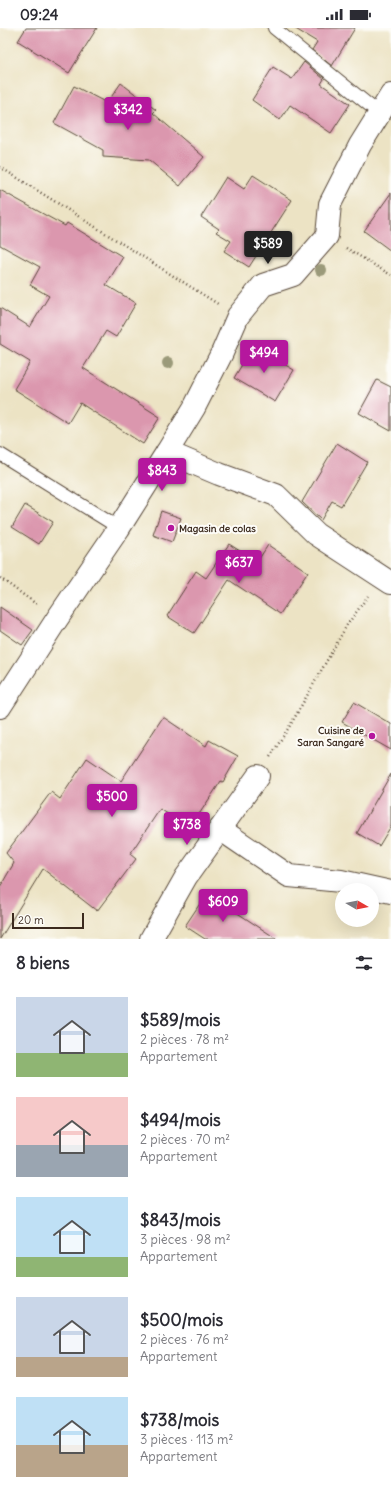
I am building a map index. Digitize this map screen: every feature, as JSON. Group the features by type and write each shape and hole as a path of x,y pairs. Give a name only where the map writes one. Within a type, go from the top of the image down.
{"street":[{"path":"0,707 57,619 119,528 194,408 222,353 238,316 263,285 293,275 327,236 330,204 360,145 391,95"},
{"path":"167,452 219,474 276,495 316,534 386,581"},
{"path":"151,939 186,877 258,776"},
{"path":"220,829 289,876 341,881 391,892"}],"lane":[{"path":"274,28 380,114"},
{"path":"0,454 119,528"}],"path":[{"path":"0,167 238,316"},
{"path":"327,236 391,275"},
{"path":"0,578 57,619"},
{"path":"258,776 291,724 347,624 386,581"}],"building":[{"path":"26,28 97,28 69,73 18,41"},
{"path":"294,28 355,28 332,66 312,50 317,42"},
{"path":"304,62 324,79 321,84 350,104 331,133 290,105 280,120 252,100 273,67 292,79"},
{"path":"121,83 156,110 153,113 204,157 180,186 149,160 103,157 103,150 54,123 74,86 107,103"},
{"path":"253,175 292,200 249,267 224,251 231,241 216,232 219,229 201,217 226,177 244,189"},
{"path":"0,190 65,226 67,223 123,257 106,285 136,303 116,337 106,331 83,368 160,417 143,444 80,403 68,423 14,389 30,362 0,344 0,308 30,327 49,296 30,285 40,267 0,245"},
{"path":"391,193 391,251 364,231"},
{"path":"253,346 294,370 275,402 234,378"},
{"path":"377,380 391,387 391,431 359,413"},
{"path":"337,443 367,462 341,506 332,501 321,520 302,502"},
{"path":"25,505 53,522 39,544 12,527"},
{"path":"161,511 181,518 172,542 153,535"},
{"path":"229,544 257,562 268,545 308,572 280,614 229,580 194,633 167,616 196,571 206,578"},
{"path":"0,607 33,630 22,645 0,630"},
{"path":"354,702 391,724 391,750 342,722"},
{"path":"163,717 206,746 209,740 238,756 223,782 221,781 190,828 160,809 130,854 136,859 97,911 43,869 0,939 0,887 14,863 6,853 51,792 60,799 87,758 121,781"},
{"path":"391,774 391,826 379,846 357,833"},
{"path":"207,893 277,939 205,939 185,926"}],"place":[{"name":"Magasin de colas","path":"171,528"},
{"name":"Cuisine de Saran Sangaré","path":"372,736"}]}
